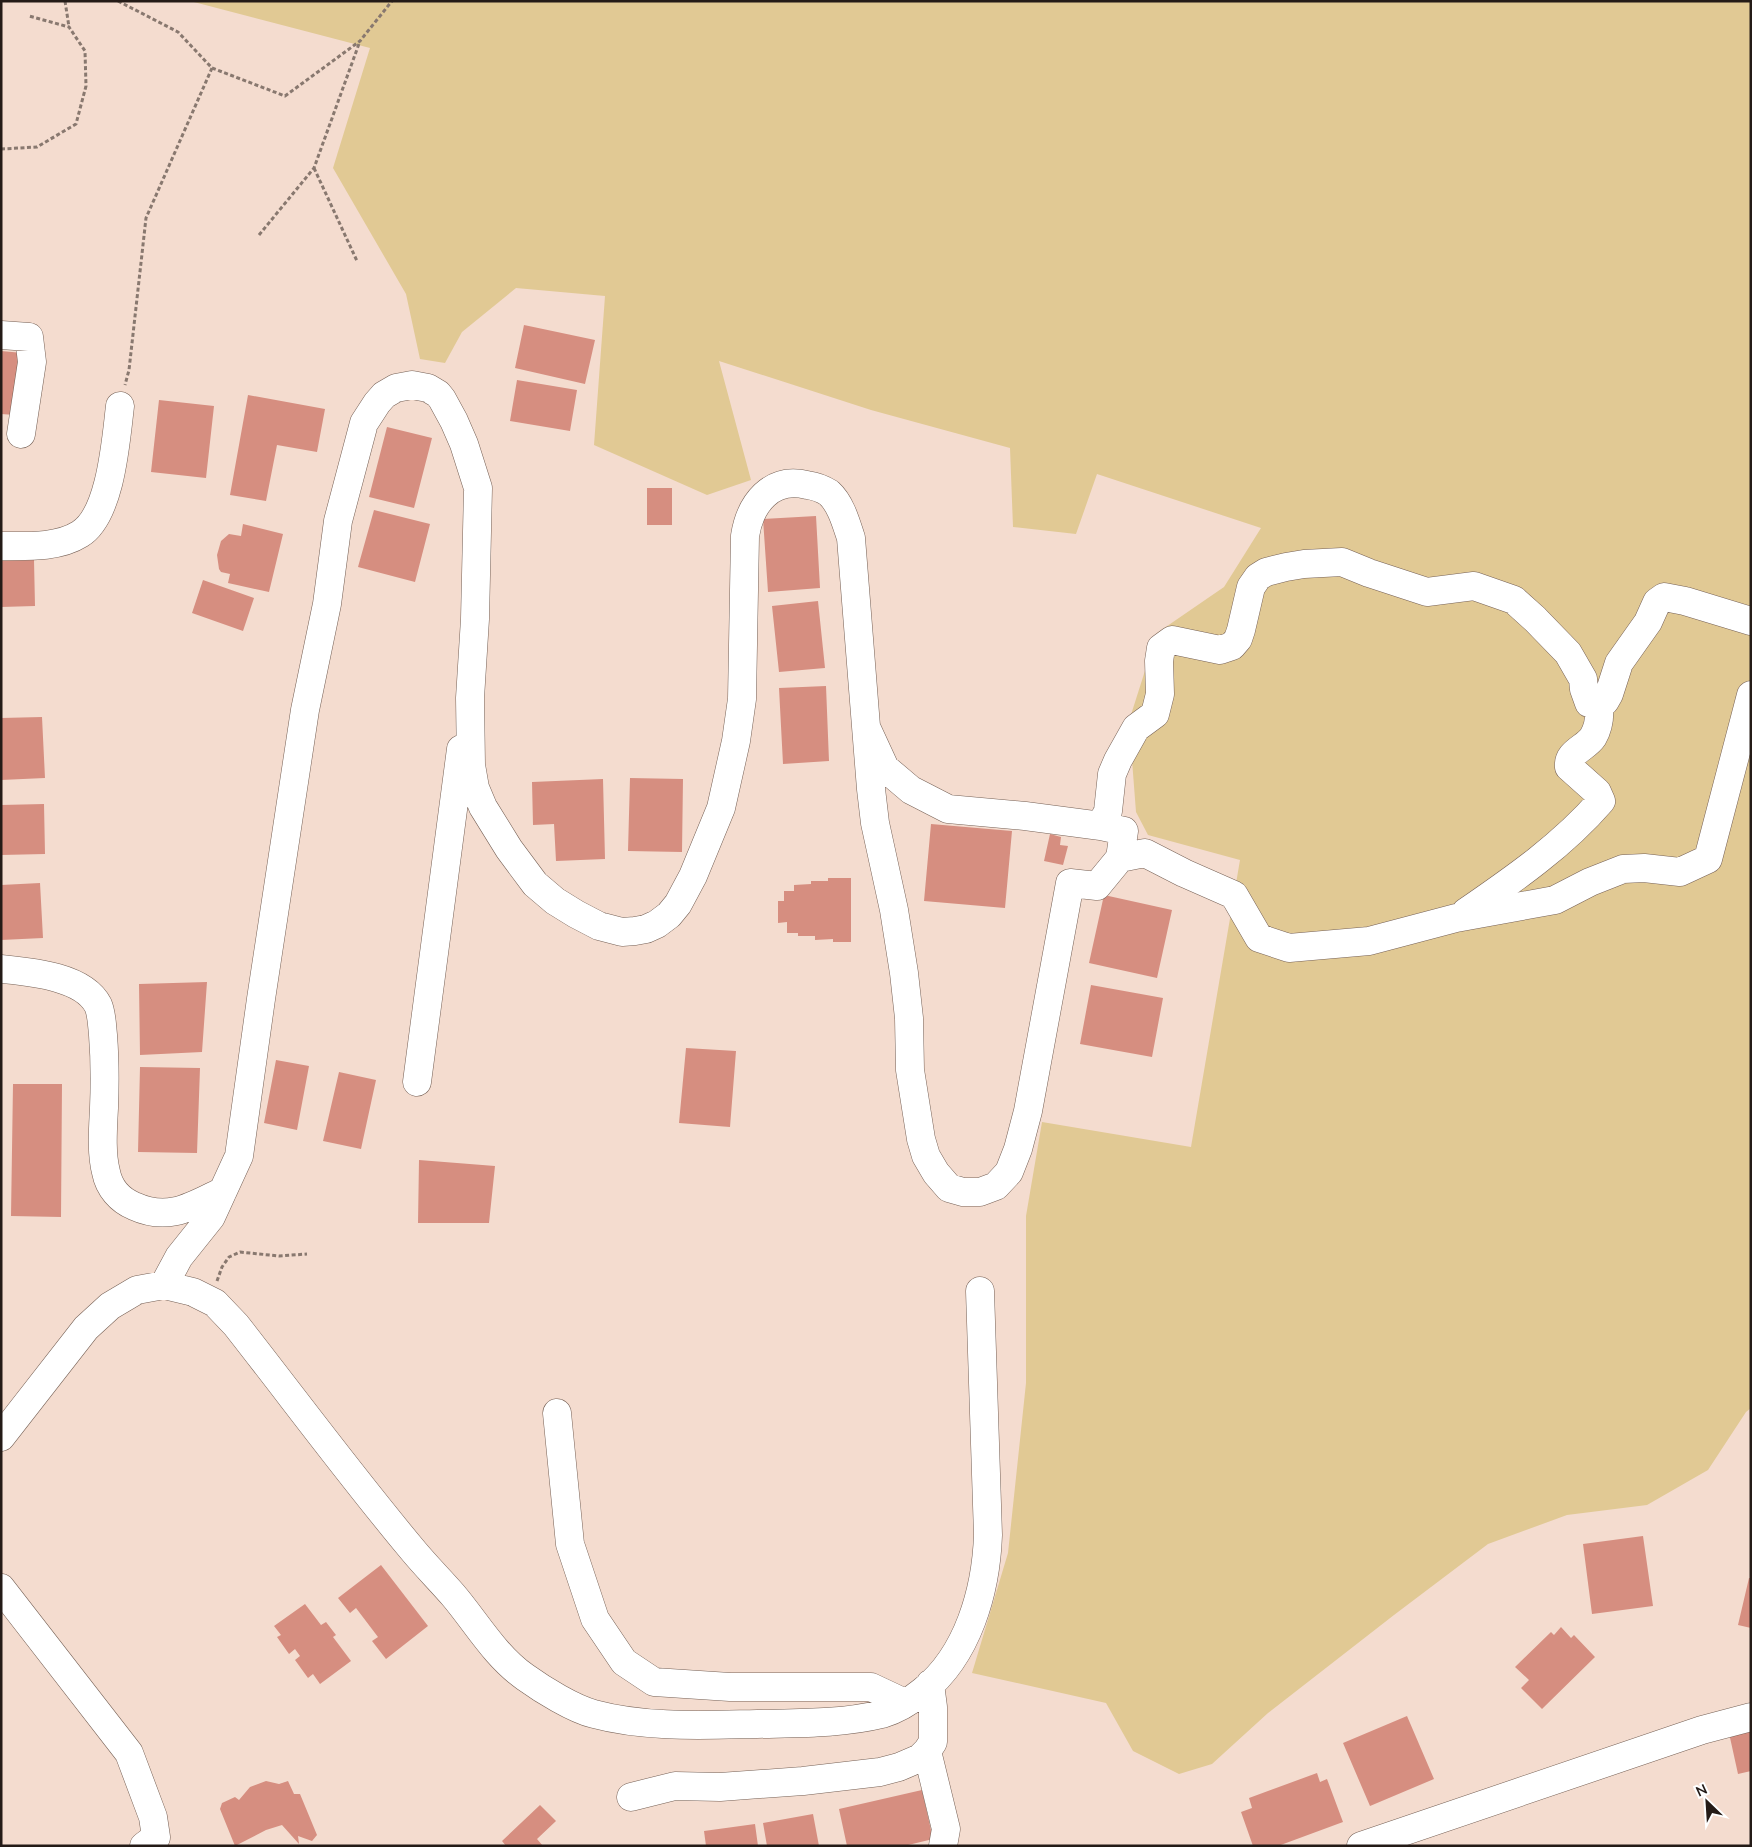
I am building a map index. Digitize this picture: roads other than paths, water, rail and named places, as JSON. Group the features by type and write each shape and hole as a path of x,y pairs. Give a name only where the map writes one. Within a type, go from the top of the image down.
{"street":[{"path":"1,335 29,337 32,362 21,434"},
{"path":"164,1285 179,1257 211,1216 239,1156 305,710 327,604 338,521 364,423 384,394 403,386 421,386 438,394 454,421 464,444 478,488 475,619 470,698 471,765 475,788 483,807 509,850 536,884 555,901 576,914 599,926 622,932 646,929 658,924 678,904 694,876 721,808 736,741 742,699 746,526 762,496 772,488 785,484 800,483 814,486 828,493 840,508 851,538 867,729 875,823 894,910 904,973 910,1070 921,1140 926,1156 936,1173 949,1188 964,1192 980,1192 996,1186 1009,1172 1018,1148 1028,1111 1070,884 1097,886 1120,858 1124,831 1101,826 948,809 911,790 885,768 867,729"},
{"path":"1,546 56,543 81,534 90,526 109,482 120,406"},
{"path":"1101,826 1108,811 1112,774 1118,760 1136,728 1155,714 1160,694 1160,648 1172,640 1220,650 1232,646 1238,639 1241,630 1253,583 1266,572 1286,566 1342,562 1426,592 1474,586 1514,600 1568,654 1583,679 1589,704 1599,705 1605,701 1619,663 1648,622 1657,602 1664,597 1685,601 1751,621"},
{"path":"1120,858 1145,853 1234,895 1259,938 1289,948 1369,941 1456,918 1555,900 1590,882 1623,869 1644,868 1680,872 1708,859 1751,695"},
{"path":"417,1082 458,765 470,698"},
{"path":"1456,918 1518,876 1582,822 1601,801 1597,792 1569,767 1569,761 1572,756 1593,737 1600,717 1599,705"},
{"path":"1,969 37,973 75,984 91,997 97,1005 101,1016 105,1068 103,1138 105,1172 110,1186 123,1201 147,1211 163,1214 182,1211 223,1192"},
{"path":"1,1437 86,1328 110,1306 137,1290 164,1285 193,1292 215,1303 236,1325 411,1548 455,1597 495,1649 523,1676 555,1696 592,1714 622,1720 713,1724 809,1724 826,1722 884,1713 905,1703 924,1690 955,1654 972,1621 987,1559 988,1535 980,1291"},
{"path":"557,1413 570,1544 595,1619 624,1662 654,1682 730,1687 871,1687 905,1703"},
{"path":"1,1588 129,1753 153,1817 156,1837 144,1846"},
{"path":"631,1797 675,1786 748,1785 880,1772 910,1763 920,1758 932,1742 933,1725 930,1684"},
{"path":"1361,1846 1702,1730 1751,1717"},
{"path":"927,1751 946,1829 943,1846"}]}
